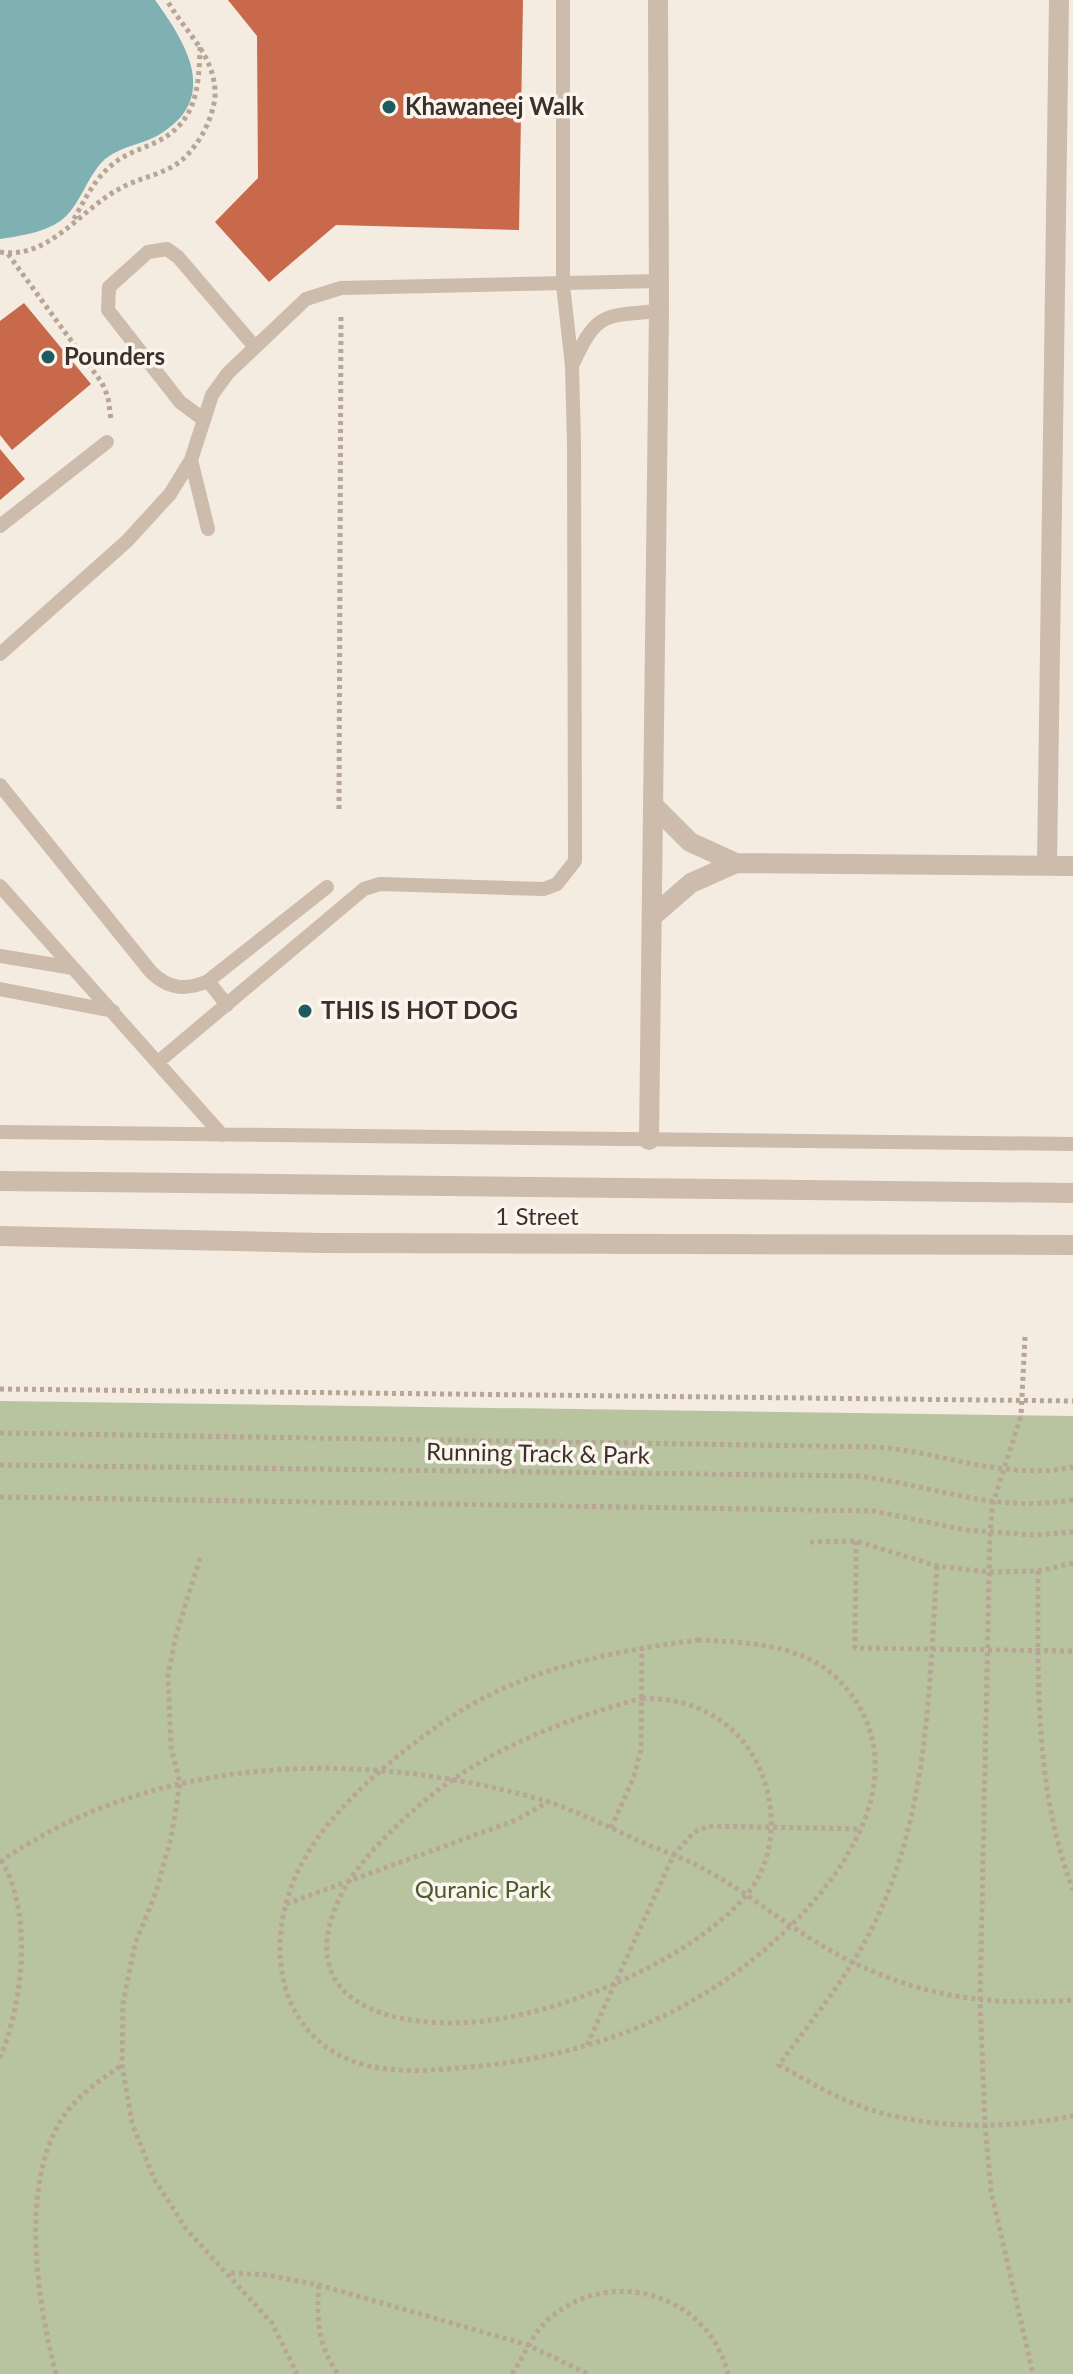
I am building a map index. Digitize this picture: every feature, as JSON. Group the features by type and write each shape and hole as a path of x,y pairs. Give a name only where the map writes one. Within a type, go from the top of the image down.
{"street":[{"path":"649,1140 659,311 658,0"},
{"path":"1047,866 1059,0"},
{"path":"654,806 690,842 736,863 1073,866"},
{"path":"653,916 691,883 736,863"},
{"name":"1 Street","path":"0,1181 1073,1193"},
{"name":"1 Street","path":"0,1236 337,1243 1073,1245"}],"lane":[{"path":"158,1062 357,894 372,886 544,889 557,884 568,874 575,861 572,366 563,285 563,0"},
{"path":"203,419 180,402 108,310 109,287 148,252 167,249 255,347"},
{"path":"0,654 127,541 170,494 191,460 203,419 219,383 306,299 341,288 659,281"},
{"path":"572,366 589,329 599,321 612,315 659,311"},
{"path":"0,526 107,442"},
{"path":"191,460 208,529"},
{"path":"0,785 160,981 184,988 208,981 327,887"},
{"path":"0,886 222,1135"},
{"path":"0,956 73,968"},
{"path":"208,981 227,1005"},
{"path":"0,989 113,1011"},
{"path":"0,1132 1073,1144"}],"path":[{"path":"0,252 38,247 122,187 167,169 192,149 212,116 215,95 213,74 200,46 167,0"},
{"path":"72,224 103,172 129,153 173,133 188,117 197,97 200,46"},
{"path":"8,253 102,383 111,412 107,442"},
{"path":"339,809 341,288"},
{"path":"1025,1337 1021,1416 993,1503 990,1531 980,2001 991,2191 1033,2374"},
{"path":"0,1389 1073,1401"},
{"path":"0,1433 876,1447 1004,1469 1073,1467"},
{"name":"Running Track & Park","path":"0,1465 858,1476 993,1503 1019,1505 1073,1500"},
{"path":"0,1497 874,1511 966,1530 1033,1535 1073,1532"},
{"path":"856,1541 855,1648 1073,1651"},
{"path":"810,1542 856,1541 937,1566 988,1572 1038,1571 1073,1563"},
{"path":"200,1558 183,1610 168,1675 168,1723 180,1783 171,1838 156,1892 135,1944 123,2003 122,2065 132,2123 154,2179 187,2230 230,2273 272,2323 297,2374"},
{"path":"937,1566 926,1738 910,1825 877,1919 853,1963 779,2065 829,2092 878,2112 931,2123 1038,2123 1073,2116"},
{"path":"1038,1571 1042,1772 1054,1831 1073,1890"},
{"path":"698,1640 755,1644 810,1659 842,1683 865,1715 877,1752 875,1792 862,1829 817,1896 791,1925 746,1965 696,1999 643,2025 587,2045 495,2065 448,2069 367,2065 336,2052 309,2031 290,2003 279,1971 278,1937 299,1870 318,1837 383,1771 440,1724 503,1688 570,1662 698,1640"},
{"path":"611,1828 638,1765 642,1648"},
{"path":"642,1698 676,1700 709,1713 735,1734 757,1761 770,1792 772,1826 759,1875 745,1896 688,1943 614,1984 525,2015 478,2022 397,2020 366,2009 339,1989 330,1962 328,1933 336,1905 351,1880 415,1809 453,1779 512,1744 575,1717 642,1698"},
{"path":"0,2058 20,1991 21,1946 15,1902 1,1860 58,1826 118,1800 180,1783 267,1770 331,1767 383,1771 453,1779 549,1802 702,1868 853,1963 898,1984 980,2001 1073,2000"},
{"path":"286,1904 516,1820 549,1802"},
{"path":"587,2045 673,1856 694,1832 709,1826 862,1829"},
{"path":"56,2374 46,2336 38,2264 38,2191 45,2153 63,2117 89,2087 122,2065"},
{"path":"230,2273 267,2275 319,2285 528,2345 588,2374"},
{"path":"319,2285 317,2315 322,2344 338,2374"},
{"path":"512,2374 528,2345 549,2318 578,2299 612,2290 647,2292 679,2305 705,2327 724,2356 728,2374"}],"green space":[{"name":"Quranic Park","path":"0,1401 1073,1416 1073,2374 0,2374"}],"water":[{"path":"0,0 155,0 186,52 192,70 193,88 188,105 177,121 157,136 102,162 64,218 42,230 0,239"}],"building":[{"name":"Khawaneej Walk","path":"228,0 523,0 519,230 336,225 269,282 215,222 258,178 257,36"},
{"path":"24,303 91,384 12,450 0,435 0,321"},
{"path":"0,449 25,479 0,500"}],"place":[{"name":"Khawaneej Walk","path":"389,107"},
{"name":"Pounders","path":"48,357"},
{"name":"THIS IS HOT DOG","path":"305,1011"}]}
